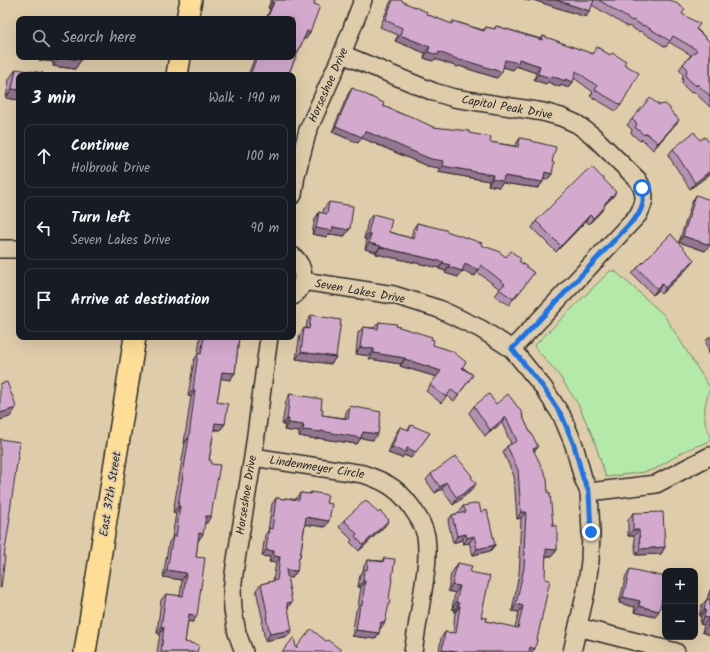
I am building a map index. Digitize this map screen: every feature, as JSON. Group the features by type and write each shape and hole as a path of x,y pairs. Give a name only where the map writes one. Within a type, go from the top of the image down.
{"main road":[{"path":"188,16 191,0"},
{"path":"178,72 180,60"},
{"name":"East 37th Street","path":"85,652 135,340"}],"street":[{"name":"Horseshoe Drive","path":"296,174 308,130 342,54 363,0"},
{"name":"Capitol Peak Drive","path":"342,54 434,92 454,98 543,112 561,117 577,124 592,135 638,180 642,188 644,198 643,205 638,215 512,349"},
{"path":"0,249 16,249"},
{"path":"296,260 303,272 303,281 296,293"},
{"name":"Seven Lakes Drive","path":"303,281 394,295 438,309 481,329 512,349 543,387 562,416 574,445 583,478 589,492 591,532 590,561 586,591 572,652"},
{"name":"Horseshoe Drive","path":"244,652 237,633 233,610 232,591 253,457 269,340"},
{"path":"589,492 656,484 710,456"},
{"name":"Lindenmeyer Circle","path":"253,457 363,474 389,485 404,497 419,519 425,534 428,554 426,575 413,652"},
{"path":"578,627 676,652"}],"green space":[{"path":"610,271 615,271 664,315 710,388 706,402 705,421 710,441 686,450 655,469 606,477 593,437 578,404 559,375 534,346"}],"building":[{"path":"273,0 315,0 314,4 320,6 310,32 307,31 296,56 296,16 268,16 274,2 272,2"},
{"path":"393,0 402,0 403,2 427,12 426,14 452,24 453,21 484,31 486,27 495,29 496,26 542,40 543,36 593,54 597,47 610,55 612,53 626,61 624,64 639,73 621,105 595,90 597,86 576,71 573,82 538,74 540,66 519,59 518,63 505,60 502,72 463,60 462,61 439,52 438,55 428,52 430,47 400,35 402,28 385,20"},
{"path":"556,0 594,0 590,11"},
{"path":"599,0 671,0 685,9 682,14 700,24 696,29 710,42 710,96 697,84 696,86 686,77 687,68 683,64 697,50 673,36 670,41 644,25 643,26 633,20 632,21"},
{"path":"256,60 294,60 289,72 251,72"},
{"path":"16,69 36,72 16,72 16,90 12,89"},
{"path":"352,88 384,103 383,106 433,127 469,131 469,133 491,137 490,142 518,147 520,138 556,147 552,162 554,163 552,174 545,172 543,182 504,176 503,181 492,179 493,175 443,166 444,161 431,159 365,131 362,137 336,126"},
{"path":"650,98 659,105 665,104 679,120 658,143 646,133 644,135 635,127 637,124 632,119"},
{"path":"694,132 700,140 705,137 710,144 710,171 695,183 673,149"},
{"path":"592,167 616,192 605,203 604,208 593,218 590,215 561,246 536,221 586,171"},
{"path":"696,195 710,200 710,245 683,236"},
{"path":"329,202 353,206 349,230 333,227 332,231 316,228 319,212 327,214"},
{"path":"373,214 392,219 389,232 414,239 417,223 446,230 482,243 481,245 498,251 506,257 511,251 521,259 519,261 534,273 513,299 499,289 505,284 481,265 479,270 465,264 462,271 449,267 450,265 443,263 444,262 369,243 371,234 368,233"},
{"path":"671,234 694,260 665,288 662,284 657,289 637,268"},
{"path":"311,315 341,320 336,357 301,352 304,328 309,329"},
{"path":"379,322 397,324 396,326 432,337 431,339 434,340 433,345 452,351 466,362 462,368 473,375 458,395 451,390 446,397 430,385 441,371 405,358 374,353 374,349 360,347 363,327 378,329"},
{"path":"203,340 239,340 235,373 222,372 217,402 228,404 225,424 215,423 209,460 211,460 211,464 220,465 211,516 206,516 203,534 199,533 196,557 205,558 197,616 189,614 185,642 199,645 197,652 161,652 164,627 161,627 166,594 183,596 186,573 167,570 173,536 176,537 180,506 178,506 189,437 198,353 201,354"},
{"path":"7,382 16,408 0,413 0,384"},
{"path":"290,394 322,399 322,415 348,419 350,406 381,412 378,434 363,432 361,438 321,431 303,430 304,425 288,423 289,419 287,419"},
{"path":"489,394 496,404 508,394 523,414 522,415 538,447 533,449 547,478 553,526 557,526 557,550 546,549 545,579 550,580 535,649 530,647 529,652 457,652 442,650 445,632 456,633 460,606 459,603 456,602 460,586 452,585 458,563 472,566 470,572 490,576 481,617 487,618 486,621 518,628 523,606 516,604 524,568 526,512 521,512 518,470 507,446 517,441 506,417 490,430 474,406"},
{"path":"411,425 430,433 416,452 407,448 406,452 392,447 400,427 409,430"},
{"path":"0,439 20,442 1,588 0,588"},
{"path":"456,456 472,476 471,477 476,484 457,498 446,482 440,487 431,474"},
{"path":"311,492 328,495 326,503 332,504 329,521 306,517 297,571 286,570 292,602 287,603 292,630 270,634 261,584 277,580 280,557 274,556 274,551 266,550 269,528 272,529 276,498 299,500 300,493 311,494"},
{"path":"366,500 378,513 380,511 389,520 363,545 355,536 357,534 344,520"},
{"path":"479,503 481,512 487,510 495,545 477,549 474,536 467,538 466,534 457,536 452,515 466,512 463,506"},
{"path":"663,512 665,547 640,549 639,530 633,530 633,513"},
{"path":"384,558 395,559 390,600 385,622 381,622 379,633 356,630 360,605 362,605 365,581 363,581 364,569 367,570 368,560 383,562"},
{"path":"630,569 662,576 662,600 659,611 639,606 640,601 623,597"},
{"path":"707,599 710,600 710,627 707,626 709,618 704,617 706,610 704,609"},
{"path":"311,629 326,641 328,640 341,650 339,652 282,652 294,637 296,648"}],"route":[{"path":"591,532 589,492 583,478 574,445 562,416 543,387 512,349 638,215 643,205 644,198 642,188"}]}
